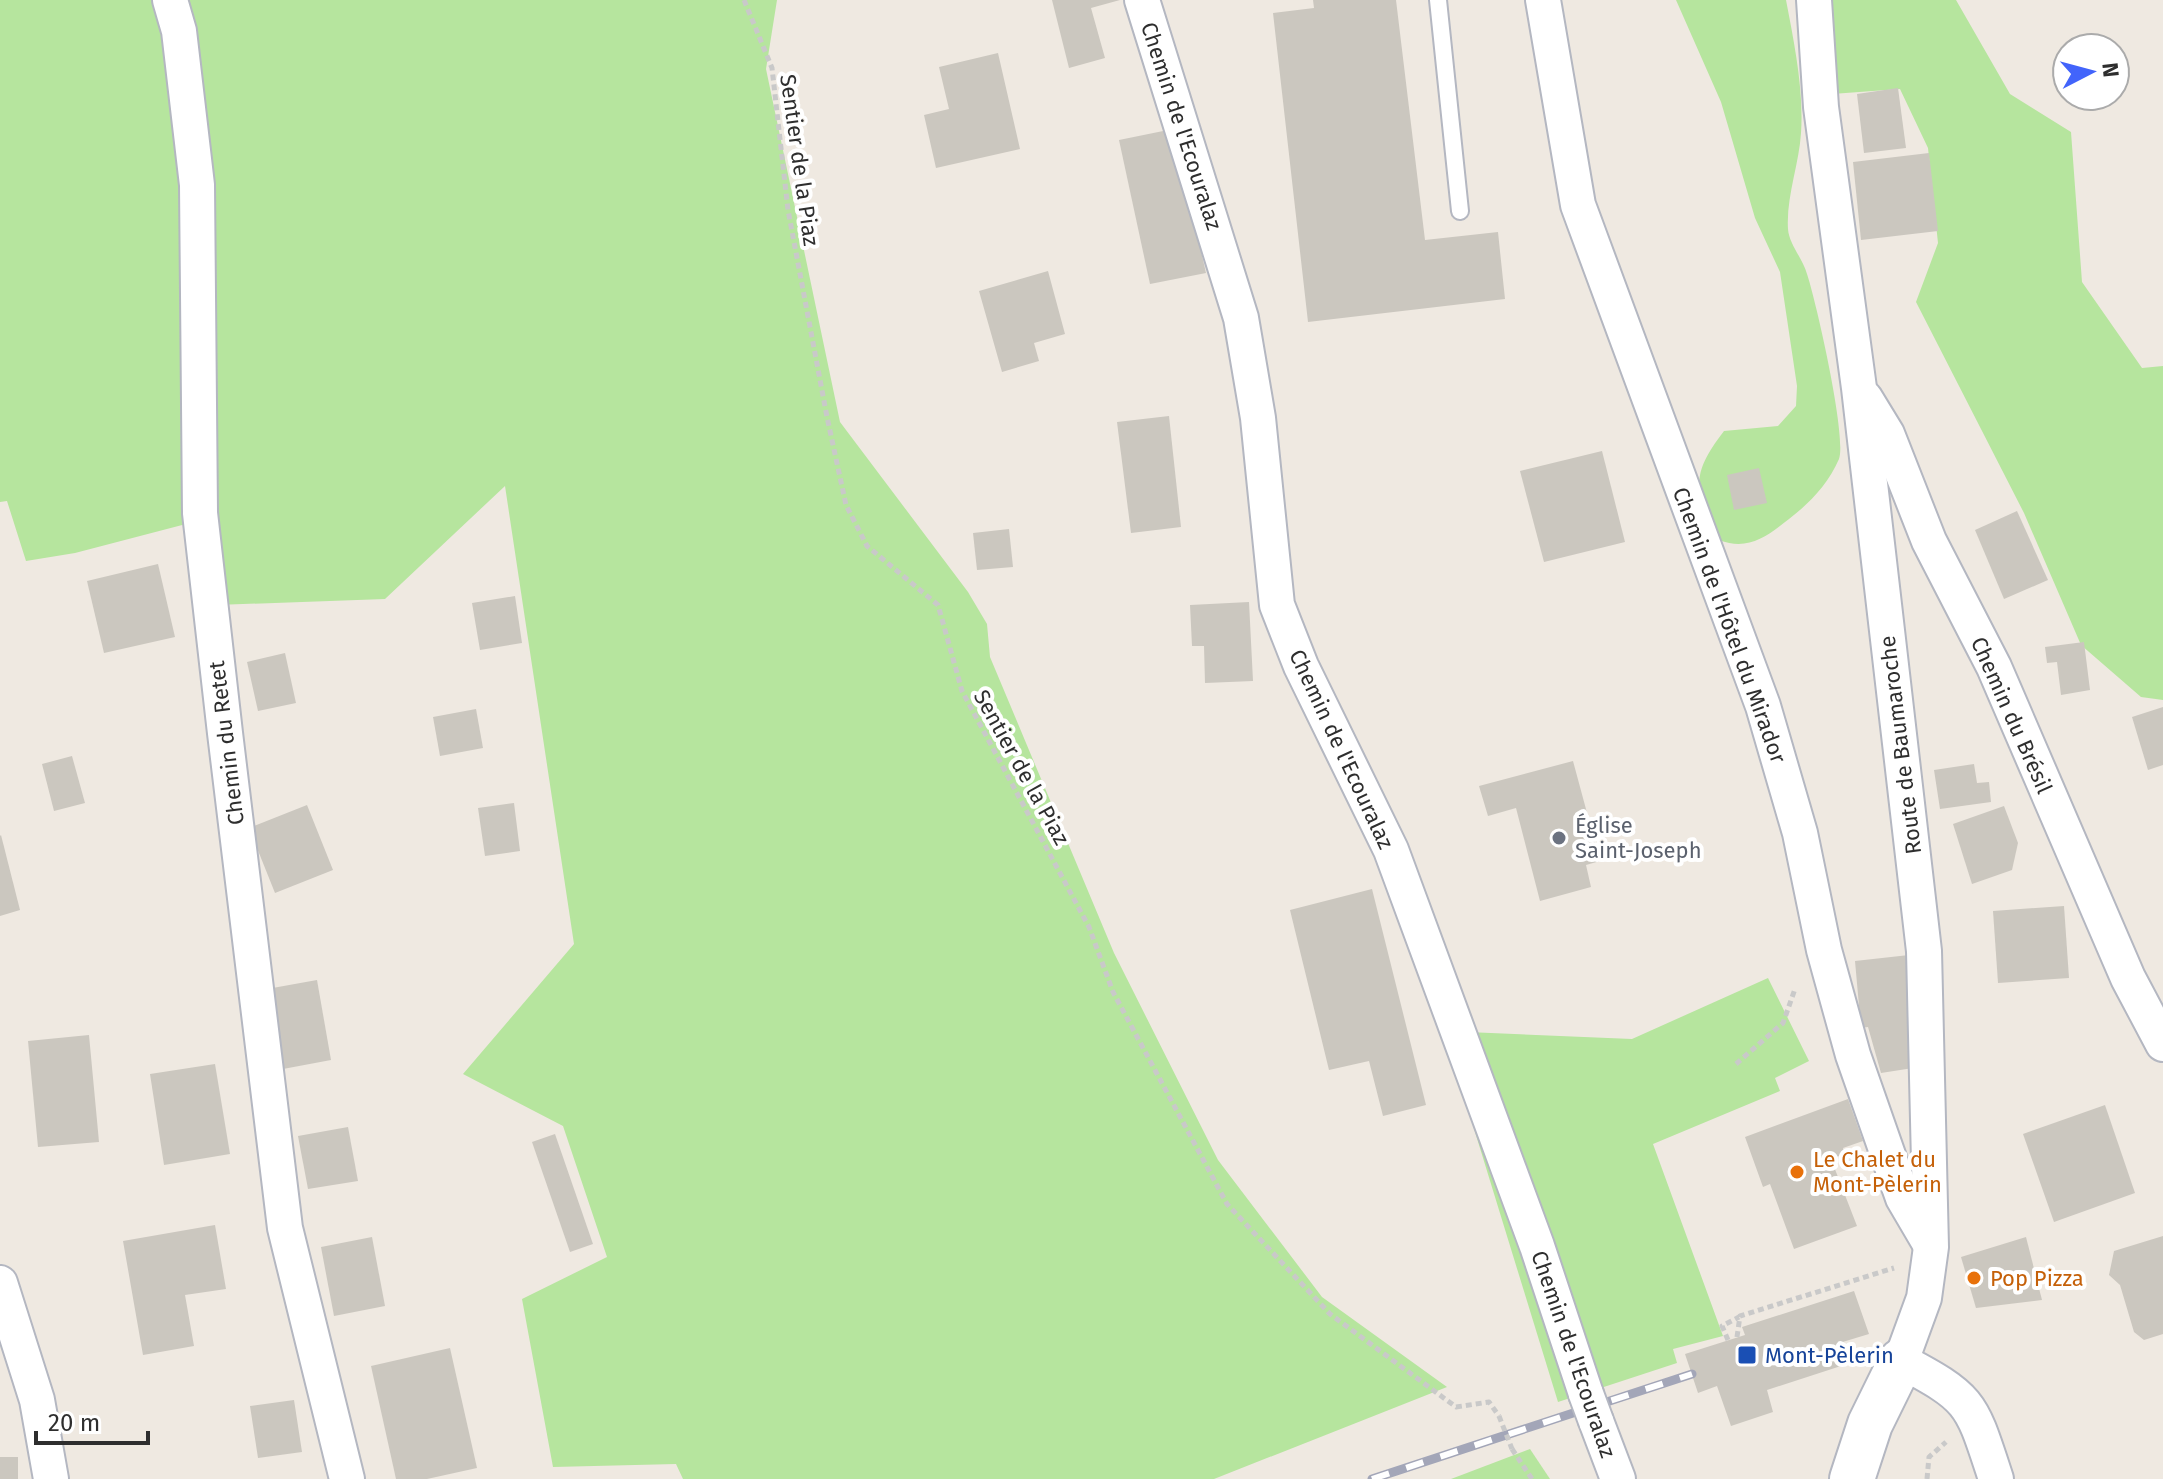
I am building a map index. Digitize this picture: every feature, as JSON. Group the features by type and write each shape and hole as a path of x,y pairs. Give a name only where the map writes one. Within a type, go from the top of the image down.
{"street":[{"name":"Chemin du Retet","path":"170,0 179,31 197,185 200,513 228,764 285,1228 347,1479"},
{"name":"Chemin de l'Ecouralaz","path":"1142,0 1241,318 1258,418 1277,605 1301,666 1391,850 1537,1246 1618,1479"},
{"name":"Chemin de l'Hôtel du Mirador","path":"1543,0 1578,205 1763,706 1800,833 1824,950 1853,1055 1903,1198 1931,1247"},
{"name":"Route de Baumaroche","path":"1814,0 1821,107 1859,388 1924,951 1931,1247 1924,1298 1901,1361 1870,1424 1852,1479"},
{"name":"Chemin du Brésil","path":"1859,388 1887,434 1929,541 1994,667 2128,978 2163,1044"},
{"path":"0,1283 37,1400 51,1479"},
{"path":"1901,1361 1945,1384 1970,1408 1996,1479"}],"lane":[{"path":"1438,0 1460,211"}],"path":[{"name":"Sentier de la Piaz","path":"744,0 772,68 788,210 827,417 846,505 867,546 938,605 962,691 1076,900 1113,992 1227,1204 1330,1314 1456,1407 1489,1402 1499,1416 1512,1449 1532,1479"},
{"path":"1736,1064 1783,1023 1795,989"},
{"path":"1728,1340 1722,1326 1740,1316 1885,1267"},
{"path":"1737,1337 1740,1316"}],"green space":[{"path":"0,0 777,0 766,69 840,422 968,592 987,624 990,657 1114,953 1218,1160 1322,1297 1447,1387 1214,1479 683,1479 676,1464 553,1467 522,1299 607,1257 563,1126 463,1074 574,944 505,486 385,599 216,605 186,524 75,553 26,561 7,501 0,502"},
{"path":"1676,0 1786,0 1798,66 1801,133 1788,229 1807,274 1823,339 1839,425 1839,459 1824,485 1804,506 1772,531 1748,543 1719,540 1701,496 1701,473 1724,431 1778,426 1796,406 1797,386 1780,272 1755,218 1721,102"},
{"path":"1832,0 1956,0 2010,94 2071,132 2082,282 2142,368 2163,366 2163,700 2141,697 2081,645 2024,513 1916,302 1938,243 1928,148 1900,89 1832,94"},
{"path":"1768,978 1809,1061 1775,1078 1780,1091 1653,1144 1723,1336 1673,1349 1677,1363 1558,1402 1444,1031 1632,1039"},
{"path":"1530,1449 1550,1479 1451,1479"}],"building":[{"path":"1052,0 1120,0 1091,8 1105,58 1069,68"},
{"path":"1313,0 1396,0 1425,240 1498,232 1505,299 1308,322 1273,13 1314,8"},
{"path":"998,53 1020,149 936,168 924,115 949,109 939,67"},
{"path":"1898,88 1906,148 1864,153 1857,94"},
{"path":"1173,129 1206,273 1150,284 1119,140"},
{"path":"1929,153 1938,231 1861,240 1853,162"},
{"path":"1048,271 1065,334 1034,343 1039,361 1002,372 979,291"},
{"path":"1169,416 1181,527 1131,533 1117,422"},
{"path":"1602,451 1625,542 1544,562 1520,471"},
{"path":"1759,468 1767,503 1734,510 1727,475"},
{"path":"2017,511 2048,580 2004,599 1975,530"},
{"path":"1009,529 1013,567 977,570 973,533"},
{"path":"158,564 175,637 104,653 87,581"},
{"path":"515,596 522,643 480,650 472,603"},
{"path":"1249,602 1253,681 1205,683 1204,646 1192,646 1190,605"},
{"path":"2084,642 2090,690 2061,695 2057,662 2047,663 2045,647"},
{"path":"285,653 296,703 258,711 247,662"},
{"path":"2163,707 2163,765 2148,770 2132,717"},
{"path":"476,709 483,748 440,756 433,717"},
{"path":"72,756 85,803 54,811 42,764"},
{"name":"Église Saint-Joseph","path":"1573,761 1600,861 1586,865 1591,887 1540,901 1516,808 1488,816 1479,786"},
{"path":"1974,764 1977,783 1989,782 1991,802 1940,809 1934,770"},
{"path":"514,803 520,851 485,856 478,808"},
{"path":"307,805 333,870 275,893 249,828"},
{"path":"2004,806 2018,843 2012,870 1972,884 1953,824"},
{"path":"0,836 20,910 0,916"},
{"path":"1372,889 1426,1105 1383,1116 1369,1061 1329,1070 1290,910"},
{"path":"2064,906 2069,978 1998,983 1993,911"},
{"path":"1909,955 1913,1068 1881,1073 1868,1027 1861,1028 1855,961"},
{"path":"317,980 331,1060 283,1069 267,989"},
{"path":"89,1035 99,1142 38,1147 28,1041"},
{"path":"215,1064 230,1154 164,1165 150,1074"},
{"name":"Le Chalet du Mont-Pèlerin","path":"1848,1099 1863,1141 1843,1148 1845,1154 1831,1159 1857,1226 1794,1249 1770,1184 1763,1187 1745,1137"},
{"path":"2105,1105 2135,1193 2054,1222 2023,1134"},
{"path":"348,1127 358,1181 308,1189 298,1136"},
{"path":"555,1134 593,1244 570,1252 532,1142"},
{"path":"215,1225 226,1289 185,1295 194,1346 143,1355 123,1241"},
{"path":"2163,1236 2163,1334 2144,1340 2134,1332 2120,1285 2109,1275 2114,1251"},
{"path":"372,1237 385,1306 334,1316 321,1247"},
{"path":"2026,1237 2042,1300 1976,1308 1961,1257"},
{"path":"1854,1291 1869,1334 1836,1344 1844,1365 1767,1390 1773,1412 1731,1426 1717,1386 1698,1393 1685,1354 1745,1335 1742,1327"},
{"path":"450,1348 477,1468 427,1479 396,1479 371,1366"},
{"path":"294,1400 302,1452 258,1458 250,1406"},
{"path":"0,1457 18,1457 18,1479 0,1479"}],"railway":[{"path":"1372,1479 1692,1374"}],"place":[{"name":"Église Saint-Joseph","path":"1559,838"},
{"name":"Le Chalet du Mont-Pèlerin","path":"1797,1172"},
{"name":"Pop Pizza","path":"1974,1278"},
{"name":"Mont-Pèlerin","path":"1747,1355"}]}
